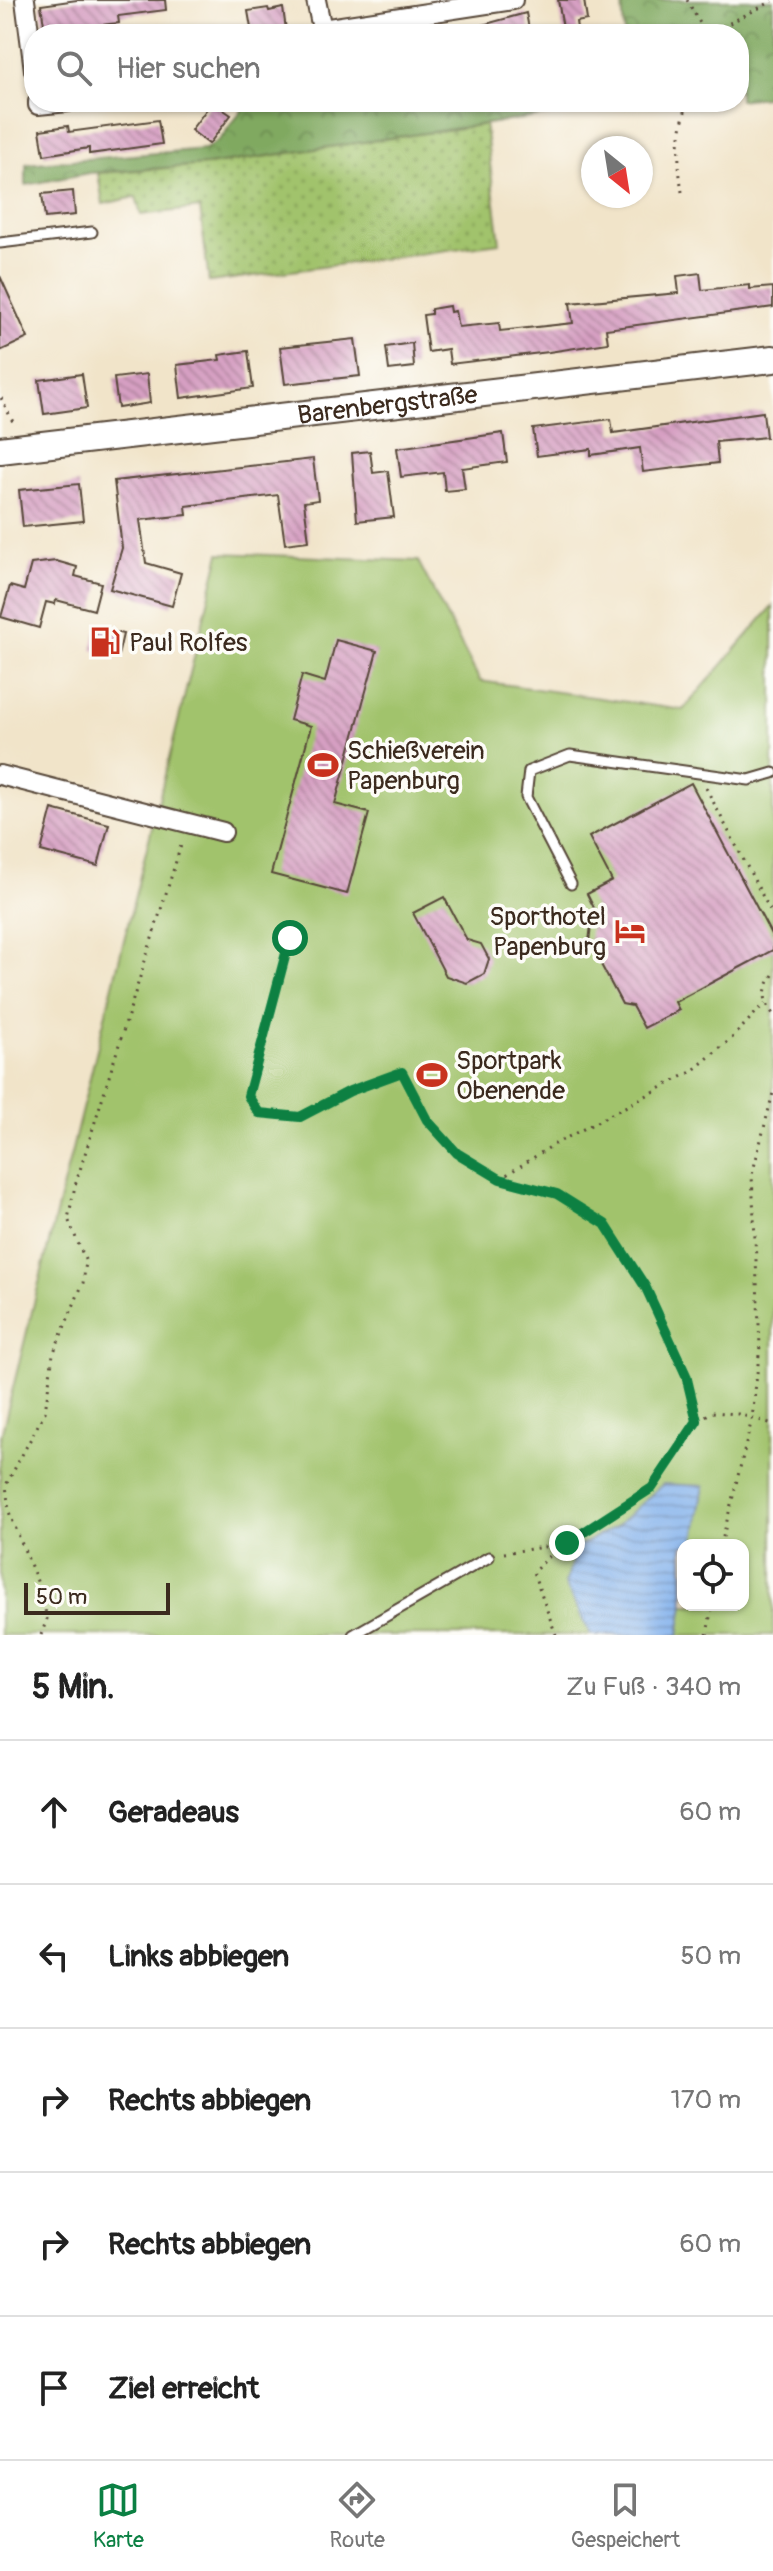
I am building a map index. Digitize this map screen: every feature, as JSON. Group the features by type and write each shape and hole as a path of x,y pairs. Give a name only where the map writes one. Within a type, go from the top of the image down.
{"street":[{"path":"25,0 28,24"},
{"path":"316,0 321,24"},
{"path":"355,24 513,0"},
{"name":"Barenbergstraße","path":"0,450 773,359"},
{"path":"0,775 223,832"}],"lane":[{"path":"0,243 92,232"},
{"path":"571,884 526,797 529,771 570,755 749,780 773,773"},
{"path":"353,1635 489,1557"}],"path":[{"path":"687,0 701,24"},
{"path":"727,24 773,1"},
{"path":"682,192 677,144 685,112"},
{"path":"698,773 773,916"},
{"path":"41,1635 47,1619 41,1591 9,1512 6,1485 45,1412 53,1354 83,1283 86,1262 68,1219 75,1186 187,823"},
{"path":"290,938 248,1096 259,1113 300,1117 350,1091 402,1072 427,1120 457,1153 500,1179 557,1194 605,1224 646,1288 686,1375 697,1421"},
{"path":"773,975 765,987 765,1003 773,1014"},
{"path":"500,1179 553,1145 691,1072 731,1039 765,1003"},
{"path":"722,1539 752,1419 760,1346 752,1175 773,1093"},
{"path":"556,1635 533,1572 567,1543 652,1488 697,1421 712,1412 773,1424"},
{"path":"489,1557 567,1543"},
{"path":"707,1635 711,1611"}],"green space":[{"path":"622,0 773,0 773,96 749,99 749,24 623,24"},
{"path":"241,112 569,112 207,165 89,173 26,185 26,164 205,149 219,140"},
{"path":"485,124 500,243 209,282 200,208 141,215 136,197 103,204 98,173 207,165"},
{"name":"Sportpark Obenende","path":"220,553 418,561 480,681 683,710 773,606 773,1635 0,1635 0,1440"}],"water":[{"path":"663,1484 704,1486 695,1539 677,1539 677,1611 683,1611 679,1635 591,1635 565,1584 577,1547 617,1526"}],"building":[{"path":"77,0 165,0 166,10 118,16 119,23 44,24 41,5"},
{"path":"558,0 584,0 587,20 562,24"},
{"path":"283,8 285,24 250,24 248,11"},
{"path":"526,13 528,24 486,24"},
{"path":"204,112 227,112 231,115 209,144 191,130"},
{"path":"158,120 162,144 89,154 89,148 44,155 40,130 68,126 69,132"},
{"path":"73,191 75,215 45,218 42,194"},
{"path":"700,273 702,290 750,285 750,289 773,287 773,307 606,329 608,343 549,352 450,364 448,349 428,352 423,315 431,314 431,309 449,306 450,312 455,311 458,327 499,323 500,331 573,323 570,303 679,293 677,276"},
{"path":"0,276 28,338 0,351"},
{"path":"355,339 360,376 285,384 280,347"},
{"path":"412,343 414,367 389,370 386,347"},
{"path":"248,351 253,388 181,398 177,365 220,360 219,355"},
{"path":"82,374 87,408 44,414 39,380"},
{"path":"147,374 150,403 118,408 114,378"},
{"path":"763,412 766,437 716,442 718,463 643,472 640,448 591,455 591,449 537,456 533,429 611,419 613,433"},
{"path":"503,433 507,462 462,468 465,489 445,491 443,472 401,477 397,448"},
{"path":"370,451 373,473 388,471 394,517 357,521 352,453"},
{"path":"313,459 318,500 304,502 309,541 285,544 278,495 186,506 187,515 140,520 146,563 181,573 172,606 110,589 122,548 114,481"},
{"path":"79,484 83,521 23,527 19,490"},
{"path":"56,561 77,567 75,576 101,583 94,610 56,600 55,604 46,602 39,628 1,617 10,586 24,590 31,564"},
{"path":"97,628 123,634 118,656 92,650"},
{"name":"Schießverein Papenburg","path":"336,640 377,651 335,804 369,813 347,894 271,874 311,726 290,720 302,675 325,682"},
{"path":"691,783 773,938 773,950 675,1002 679,1010 644,1028 632,1006 622,1004 589,942 591,925 600,920 587,894 612,881 589,837"},
{"path":"52,809 109,824 98,866 41,851"},
{"path":"444,897 467,940 481,944 489,959 484,974 467,983 446,976 413,913"}],"place":[{"name":"Paul Rolfes","path":"105,642"},
{"name":"Schießverein Papenburg","path":"323,765"},
{"name":"Sporthotel Papenburg","path":"630,931"},
{"name":"Sportpark Obenende","path":"432,1075"}],"route":[{"path":"290,938 248,1096 259,1113 300,1117 350,1091 402,1072 427,1120 457,1153 500,1179 557,1194 605,1224 646,1288 686,1375 697,1421 652,1488 567,1543"}]}
